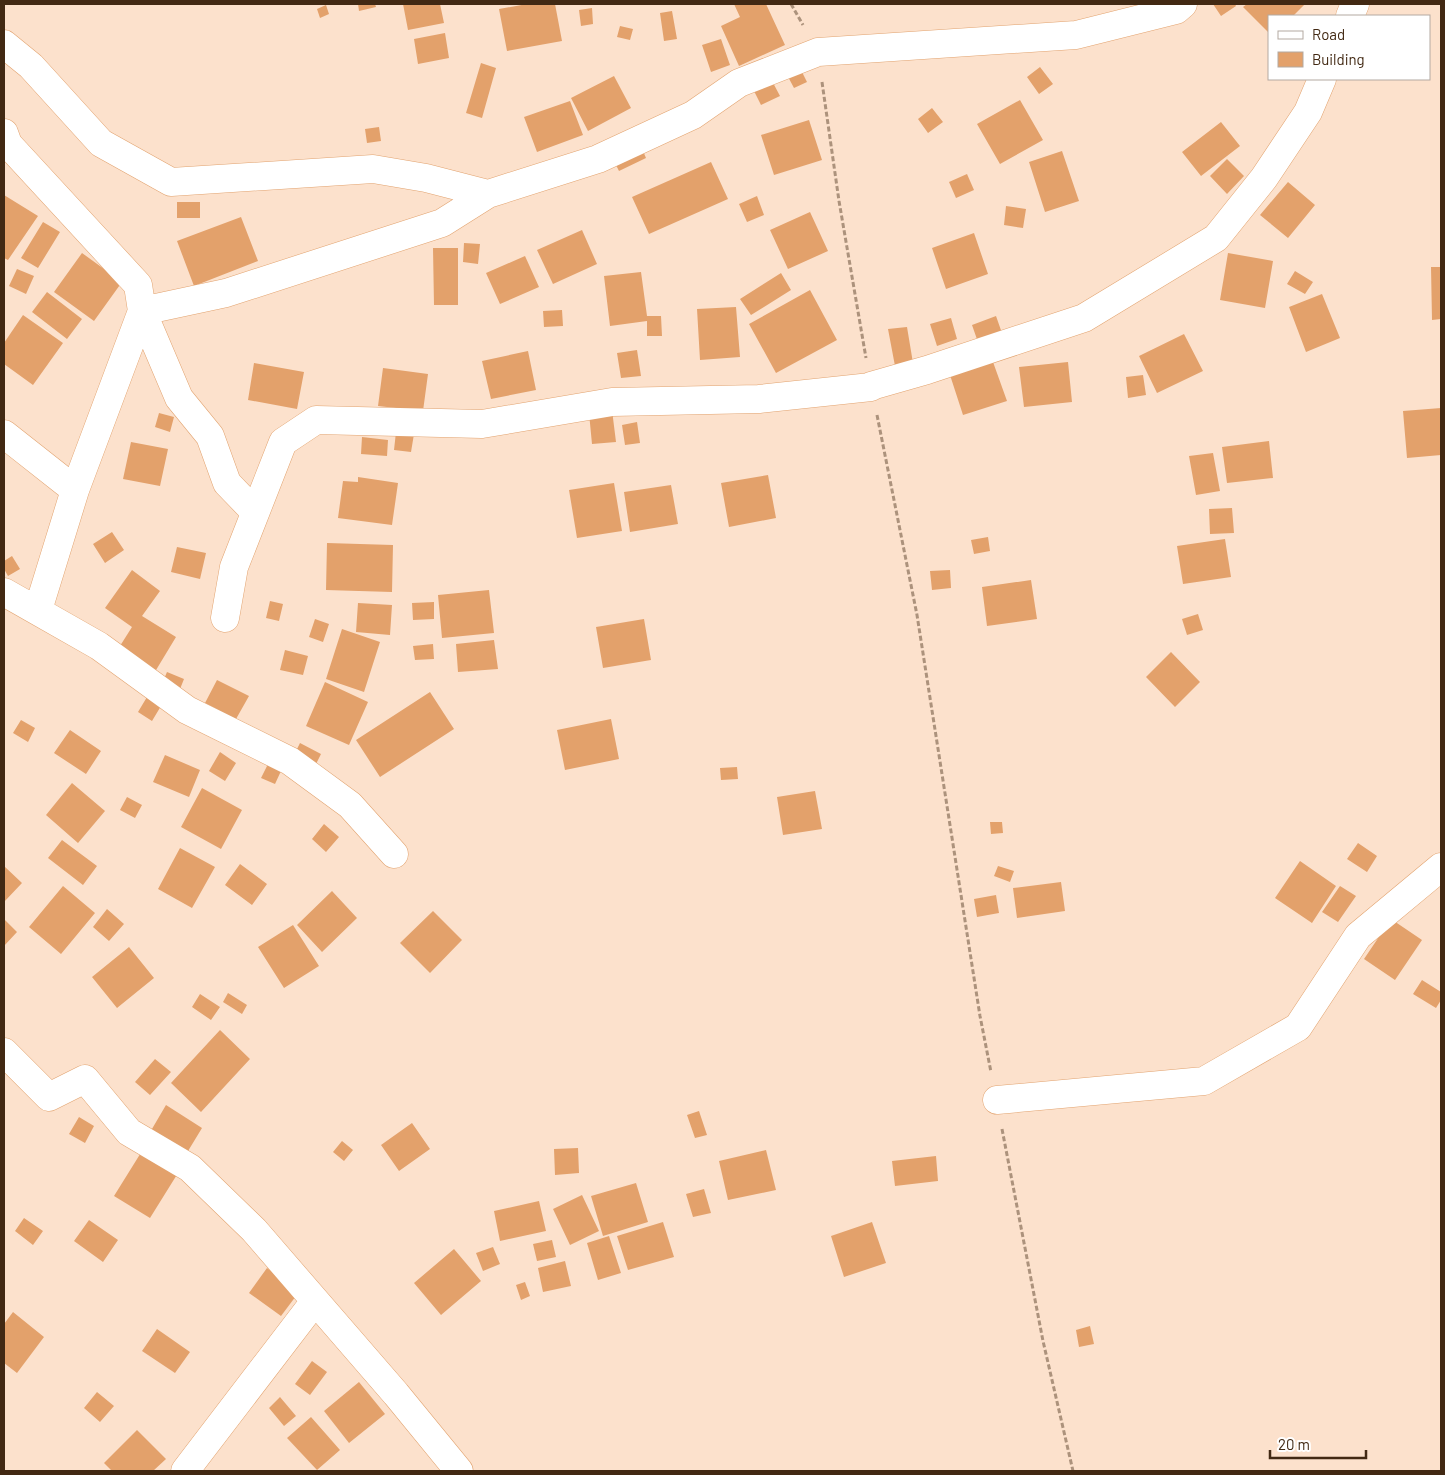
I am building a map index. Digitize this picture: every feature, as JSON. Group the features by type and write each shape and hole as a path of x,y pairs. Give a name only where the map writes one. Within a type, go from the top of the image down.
{"street":[{"path":"142,311 226,293 442,223 488,194 598,159 692,115 739,83 818,52 1076,35 1176,10 1184,4"},
{"path":"4,44 31,66 101,143 171,182 373,169 426,178 488,194"},
{"path":"225,618 234,567 283,442 316,420 482,424 612,402 759,399 871,386 927,370 1084,318 1216,238 1264,178 1302,120 1322,80"},
{"path":"4,133 8,144 138,285 142,311 179,398 210,436 227,483 255,512"},
{"path":"38,610 75,490 142,311"},
{"path":"4,434 75,490"},
{"path":"4,592 99,646 187,710 290,761 350,805 394,854"},
{"path":"997,1100 1204,1081 1298,1027 1358,936 1441,867"},
{"path":"4,1052 49,1097 85,1079 129,1132 190,1168 254,1230 396,1394 459,1471"},
{"path":"184,1471 315,1301"}],"path":[{"path":"791,4 818,52 839,201 871,386 917,615 978,1006 1043,1341 1073,1471"}],"building":[{"path":"358,4 375,4 376,7 359,11"},
{"path":"403,4 440,4 444,23 408,30"},
{"path":"527,4 555,4 562,41 507,51 499,9"},
{"path":"734,4 766,4 785,45 739,66 721,26 740,17"},
{"path":"1213,4 1235,4 1236,6 1221,16"},
{"path":"1247,4 1305,4 1294,15 1268,15 1268,32 1243,7"},
{"path":"326,5 329,14 320,18 317,9"},
{"path":"592,8 593,24 581,26 579,10"},
{"path":"672,11 677,39 664,41 660,13"},
{"path":"620,26 633,29 630,40 617,37"},
{"path":"445,33 449,58 418,64 414,39"},
{"path":"721,39 730,65 711,72 702,45"},
{"path":"481,63 496,68 482,118 466,113"},
{"path":"799,66 807,82 794,88 786,73"},
{"path":"1040,67 1053,84 1039,94 1027,77"},
{"path":"614,76 631,108 588,131 571,98"},
{"path":"771,79 780,96 761,105 753,89"},
{"path":"1020,100 1043,140 1000,164 977,124"},
{"path":"570,101 583,135 537,152 524,117"},
{"path":"932,108 943,122 928,133 918,119"},
{"path":"809,120 822,160 774,175 761,135"},
{"path":"1221,122 1240,146 1201,176 1182,152"},
{"path":"379,127 381,141 367,143 365,129"},
{"path":"640,144 646,158 619,171 612,157"},
{"path":"1062,151 1079,201 1045,212 1029,162"},
{"path":"1227,159 1244,176 1227,194 1210,176"},
{"path":"711,162 728,199 649,234 632,197"},
{"path":"967,174 974,190 956,198 949,182"},
{"path":"1288,182 1315,205 1288,238 1260,215"},
{"path":"4,195 38,216 8,260 4,258"},
{"path":"757,196 764,215 747,222 739,204"},
{"path":"177,202 200,202 200,218 177,218"},
{"path":"1006,206 1026,209 1023,228 1004,225"},
{"path":"810,212 828,251 788,269 770,230"},
{"path":"241,217 258,261 194,286 177,241"},
{"path":"43,222 60,232 38,268 21,258"},
{"path":"582,230 597,264 553,284 537,250"},
{"path":"974,233 988,274 946,289 932,248"},
{"path":"464,243 480,244 478,264 463,262"},
{"path":"433,248 458,248 458,305 434,305"},
{"path":"82,253 122,282 94,321 54,292"},
{"path":"1228,253 1273,261 1265,308 1220,300"},
{"path":"525,256 539,287 500,304 486,273"},
{"path":"1431,267 1441,267 1441,319 1432,320"},
{"path":"17,269 34,276 26,294 9,286"},
{"path":"1295,271 1313,282 1305,294 1287,284"},
{"path":"641,272 647,316 661,316 662,336 647,336 647,321 610,326 604,276"},
{"path":"781,273 791,290 751,315 740,299"},
{"path":"810,290 837,340 776,373 749,324"},
{"path":"47,292 82,319 67,339 32,312"},
{"path":"1322,294 1340,338 1306,352 1289,307"},
{"path":"736,307 740,357 700,360 697,309"},
{"path":"562,310 563,326 544,327 543,311"},
{"path":"23,315 63,343 33,385 4,364 4,343"},
{"path":"996,316 1003,336 979,345 972,325"},
{"path":"951,318 957,339 937,346 930,324"},
{"path":"907,327 913,363 895,366 888,329"},
{"path":"1184,334 1203,371 1157,393 1139,356"},
{"path":"637,350 641,376 621,378 617,353"},
{"path":"528,351 536,390 491,399 482,361"},
{"path":"993,362 1007,401 963,415 950,375"},
{"path":"1068,362 1072,402 1024,407 1019,367"},
{"path":"254,363 304,372 297,409 248,400"},
{"path":"383,368 428,374 423,411 378,406"},
{"path":"1143,375 1146,395 1128,398 1126,377"},
{"path":"1441,408 1441,455 1407,458 1403,411"},
{"path":"612,410 616,442 592,444 589,413"},
{"path":"159,413 174,417 170,432 155,427"},
{"path":"637,422 640,443 625,445 622,425"},
{"path":"396,432 414,434 411,452 394,450"},
{"path":"362,437 388,440 387,456 361,454"},
{"path":"1269,441 1273,478 1227,483 1222,447"},
{"path":"131,442 168,449 160,486 123,479"},
{"path":"1213,453 1220,491 1196,495 1189,456"},
{"path":"768,475 776,518 729,527 721,483"},
{"path":"358,477 398,483 392,525 338,518 343,481 358,482"},
{"path":"614,483 622,531 577,538 569,490"},
{"path":"671,485 678,524 630,532 624,492"},
{"path":"1232,508 1234,533 1210,534 1209,509"},
{"path":"112,532 124,550 105,563 93,544"},
{"path":"988,537 990,551 974,554 971,540"},
{"path":"1225,539 1231,577 1183,584 1177,546"},
{"path":"327,543 393,545 392,592 326,590"},
{"path":"177,547 206,553 200,579 171,572"},
{"path":"12,556 20,569 8,576 4,569 4,561"},
{"path":"132,570 160,591 142,616 176,637 150,680 113,657 132,627 105,608"},
{"path":"950,570 951,588 932,590 930,571"},
{"path":"1031,580 1037,619 987,626 982,587"},
{"path":"489,590 494,633 442,638 438,595"},
{"path":"270,601 283,604 279,621 266,618"},
{"path":"434,602 434,619 413,620 412,603"},
{"path":"358,603 392,605 390,635 356,632"},
{"path":"1198,614 1203,630 1187,635 1182,619"},
{"path":"315,619 329,624 323,642 309,637"},
{"path":"644,619 651,660 603,668 596,627"},
{"path":"342,629 380,642 364,692 326,679"},
{"path":"494,640 498,669 458,672 456,644"},
{"path":"433,644 434,659 415,660 413,646"},
{"path":"285,650 308,656 303,675 280,670"},
{"path":"1171,652 1200,682 1175,707 1146,677"},
{"path":"167,672 184,679 178,694 161,686"},
{"path":"217,680 249,696 236,719 205,703"},
{"path":"325,682 368,702 349,745 306,726"},
{"path":"430,692 454,729 380,777 356,740"},
{"path":"147,697 161,706 152,721 138,712"},
{"path":"611,719 619,759 565,770 557,730"},
{"path":"21,720 35,728 28,742 13,733"},
{"path":"70,730 101,751 86,774 54,753"},
{"path":"300,743 321,754 314,768 293,757"},
{"path":"220,752 236,763 225,781 209,771"},
{"path":"165,755 200,770 189,797 153,782"},
{"path":"268,764 281,771 275,784 261,778"},
{"path":"737,767 738,779 721,780 720,768"},
{"path":"72,783 105,811 78,843 46,815"},
{"path":"202,788 242,810 221,849 181,827"},
{"path":"815,791 822,829 783,835 777,797"},
{"path":"127,797 142,805 135,818 120,810"},
{"path":"990,822 1002,822 1003,833 991,834"},
{"path":"324,824 339,837 326,852 312,839"},
{"path":"62,840 97,866 83,885 48,858"},
{"path":"1358,843 1377,856 1367,872 1347,859"},
{"path":"180,848 215,867 192,908 158,889"},
{"path":"1300,861 1336,886 1312,923 1275,898"},
{"path":"240,864 267,884 252,905 225,885"},
{"path":"4,866 22,883 4,902"},
{"path":"998,866 1014,871 1010,882 994,876"},
{"path":"1061,882 1065,911 1017,918 1013,888"},
{"path":"63,886 95,913 61,954 29,927"},
{"path":"1340,886 1356,896 1338,922 1322,912"},
{"path":"332,891 357,918 322,952 297,925"},
{"path":"996,895 999,913 977,917 974,899"},
{"path":"107,909 124,924 109,941 93,927"},
{"path":"433,911 462,940 430,973 400,943"},
{"path":"4,919 17,932 4,946"},
{"path":"1391,919 1422,940 1395,980 1364,959"},
{"path":"293,925 319,966 284,988 258,947"},
{"path":"129,947 154,978 117,1008 92,977"},
{"path":"1422,980 1441,992 1441,1000 1436,1008 1413,994"},
{"path":"228,993 247,1005 242,1014 223,1002"},
{"path":"200,994 220,1007 211,1020 192,1007"},
{"path":"220,1030 250,1059 201,1112 171,1083"},
{"path":"155,1059 171,1072 150,1095 135,1082"},
{"path":"166,1105 202,1128 185,1156 149,1134"},
{"path":"699,1111 707,1135 695,1138 687,1115"},
{"path":"79,1117 94,1126 85,1143 69,1134"},
{"path":"412,1123 430,1149 399,1171 381,1145"},
{"path":"342,1141 353,1150 344,1161 333,1152"},
{"path":"578,1148 579,1173 555,1175 554,1149"},
{"path":"766,1150 776,1190 728,1200 719,1161"},
{"path":"142,1151 178,1173 150,1218 114,1196"},
{"path":"936,1156 938,1181 895,1186 892,1161"},
{"path":"636,1183 648,1222 603,1236 591,1196"},
{"path":"704,1189 711,1213 693,1217 686,1194"},
{"path":"582,1195 599,1231 570,1245 553,1209"},
{"path":"539,1201 546,1231 500,1241 494,1211"},
{"path":"24,1218 43,1231 33,1245 15,1231"},
{"path":"89,1220 118,1240 103,1262 74,1241"},
{"path":"663,1222 674,1257 628,1270 617,1236"},
{"path":"872,1222 886,1263 844,1277 831,1236"},
{"path":"609,1236 621,1273 598,1280 587,1243"},
{"path":"552,1240 556,1257 537,1261 533,1244"},
{"path":"493,1247 500,1264 483,1271 476,1253"},
{"path":"454,1249 481,1281 441,1315 414,1283"},
{"path":"565,1261 571,1286 543,1292 538,1268"},
{"path":"267,1268 299,1292 281,1316 249,1293"},
{"path":"525,1282 530,1296 521,1300 516,1285"},
{"path":"13,1312 44,1337 17,1373 4,1363 4,1324"},
{"path":"1090,1326 1094,1344 1079,1347 1076,1330"},
{"path":"157,1329 190,1352 175,1373 142,1351"},
{"path":"312,1361 327,1372 310,1395 295,1384"},
{"path":"359,1382 385,1414 349,1443 324,1411"},
{"path":"97,1392 114,1406 100,1422 84,1408"},
{"path":"280,1397 296,1416 284,1426 269,1408"},
{"path":"311,1417 340,1450 317,1470 287,1438"},
{"path":"137,1430 166,1459 153,1471 112,1471 104,1463"}]}
